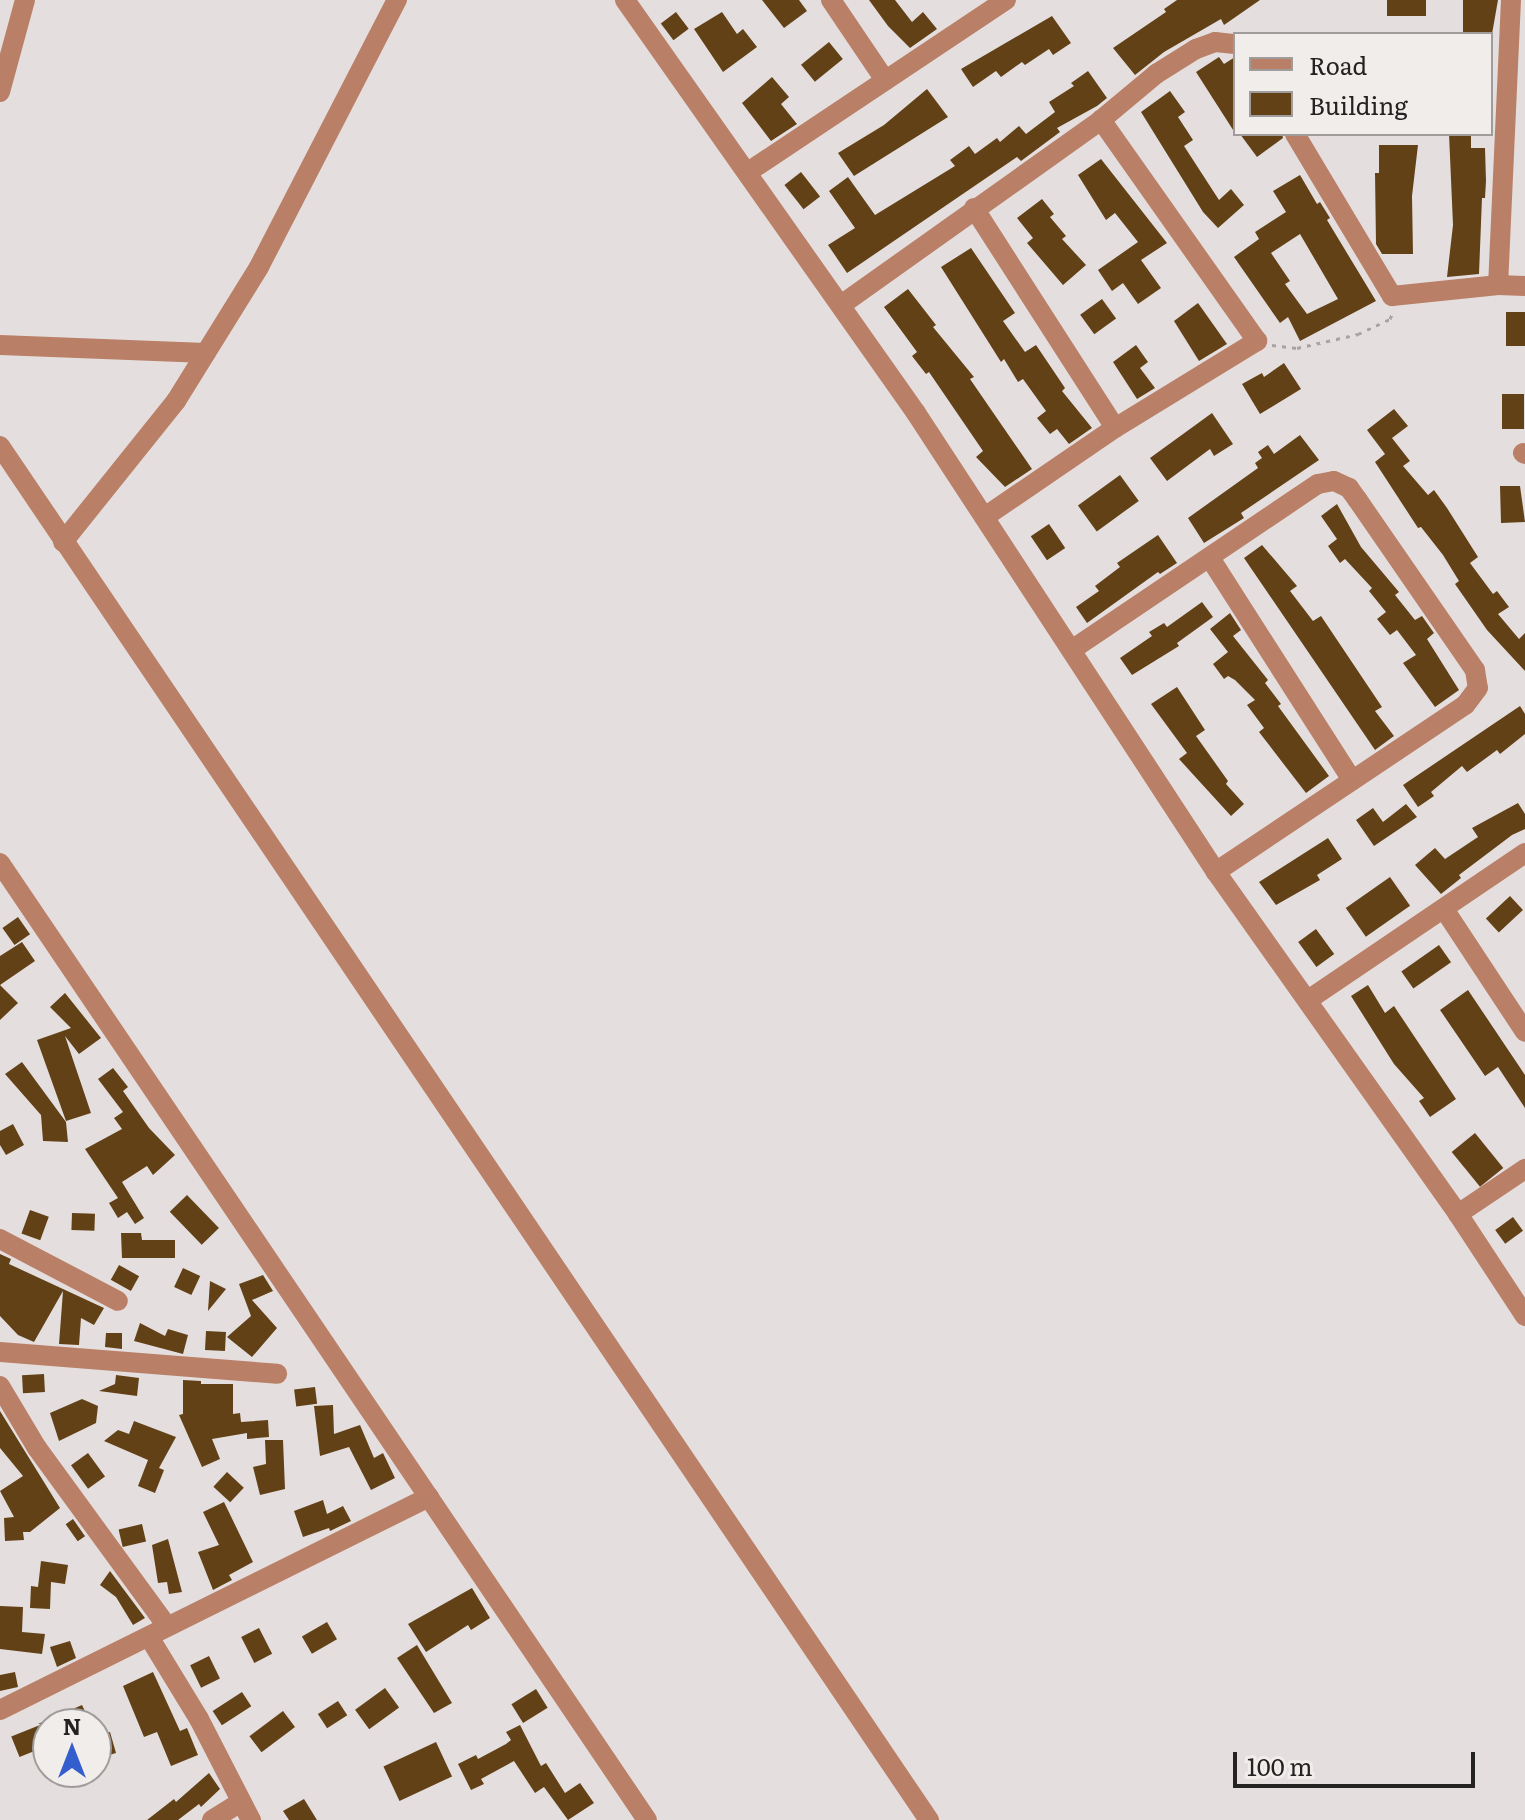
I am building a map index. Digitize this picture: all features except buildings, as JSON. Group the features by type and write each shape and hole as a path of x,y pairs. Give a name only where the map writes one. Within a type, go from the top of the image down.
{"street":[{"path":"0,92 25,0"},
{"path":"63,542 138,452 206,353 259,267 397,0"},
{"path":"625,0 986,516 1216,872 1458,1214 1525,1316"},
{"path":"831,0 885,80"},
{"path":"748,172 1006,0"},
{"path":"1498,285 1516,126 1511,0"},
{"path":"841,305 1101,120 1156,74 1196,49 1215,42 1233,44"},
{"path":"986,516 1115,428 1257,341 1101,120"},
{"path":"1296,136 1392,296 1498,285 1525,286"},
{"path":"974,208 1115,428"},
{"path":"0,345 206,353"},
{"path":"0,446 929,1820"},
{"path":"1073,649 1318,484 1334,481 1349,488 1475,670 1478,688 1465,705 1216,872"},
{"path":"1210,558 1352,780"},
{"path":"1308,1000 1525,853"},
{"path":"0,863 647,1820"},
{"path":"1444,909 1525,1032"},
{"path":"1458,1214 1525,1169"},
{"path":"0,1239 118,1301"},
{"path":"0,1352 277,1374"},
{"path":"0,1386 37,1448 158,1631 246,1811 212,1820"},
{"path":"0,1710 429,1497"}],"path":[{"path":"1257,341 1297,348 1358,334 1390,319 1392,296"}]}
